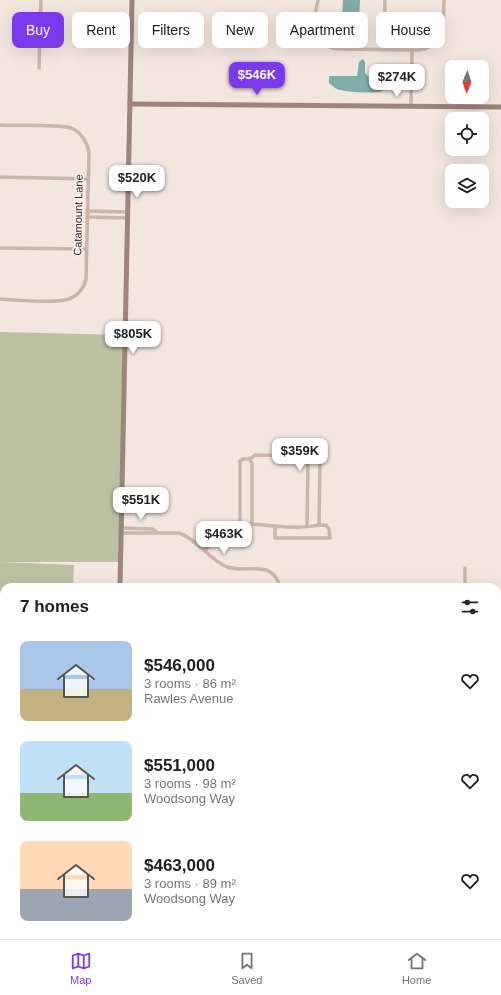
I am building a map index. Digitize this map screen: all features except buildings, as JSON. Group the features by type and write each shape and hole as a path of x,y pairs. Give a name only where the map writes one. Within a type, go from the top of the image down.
{"main road":[{"path":"120,583 132,0"},
{"path":"130,104 501,107"}],"street":[{"path":"39,68 41,0"},
{"path":"318,0 314,24 315,32 320,41 335,49 384,50 412,50 429,47 440,38 443,26 444,0"},
{"path":"384,0 384,50"},
{"path":"411,106 412,50"},
{"name":"Catamount Lane","path":"0,125 71,128 82,136 89,152 86,279 83,286 78,294 62,301 0,300"},
{"path":"0,177 88,179"},
{"path":"87,211 128,215"},
{"path":"87,217 128,215"},
{"path":"0,248 86,250"},
{"path":"240,525 240,461 243,459 250,459 255,455 305,456 308,460 319,460 319,525"},
{"path":"250,459 252,464 252,524"},
{"path":"307,526 308,460"},
{"path":"205,550 223,531 232,526 240,525 252,524 275,527 326,525 329,528 330,538 276,538 275,527"},
{"path":"121,531 152,534 156,532 182,534 227,567 261,569 269,571 275,576 278,583"},
{"path":"465,568 465,583"}],"green space":[{"path":"0,332 125,335 121,562 0,562"},
{"path":"0,562 74,565 73,583 0,583"}],"water":[{"path":"343,0 360,0 359,12 342,12"},
{"path":"363,59 365,62 365,73 368,76 390,78 389,84 384,90 379,92 346,91 336,89 329,83 329,76 357,76 359,62"}]}
